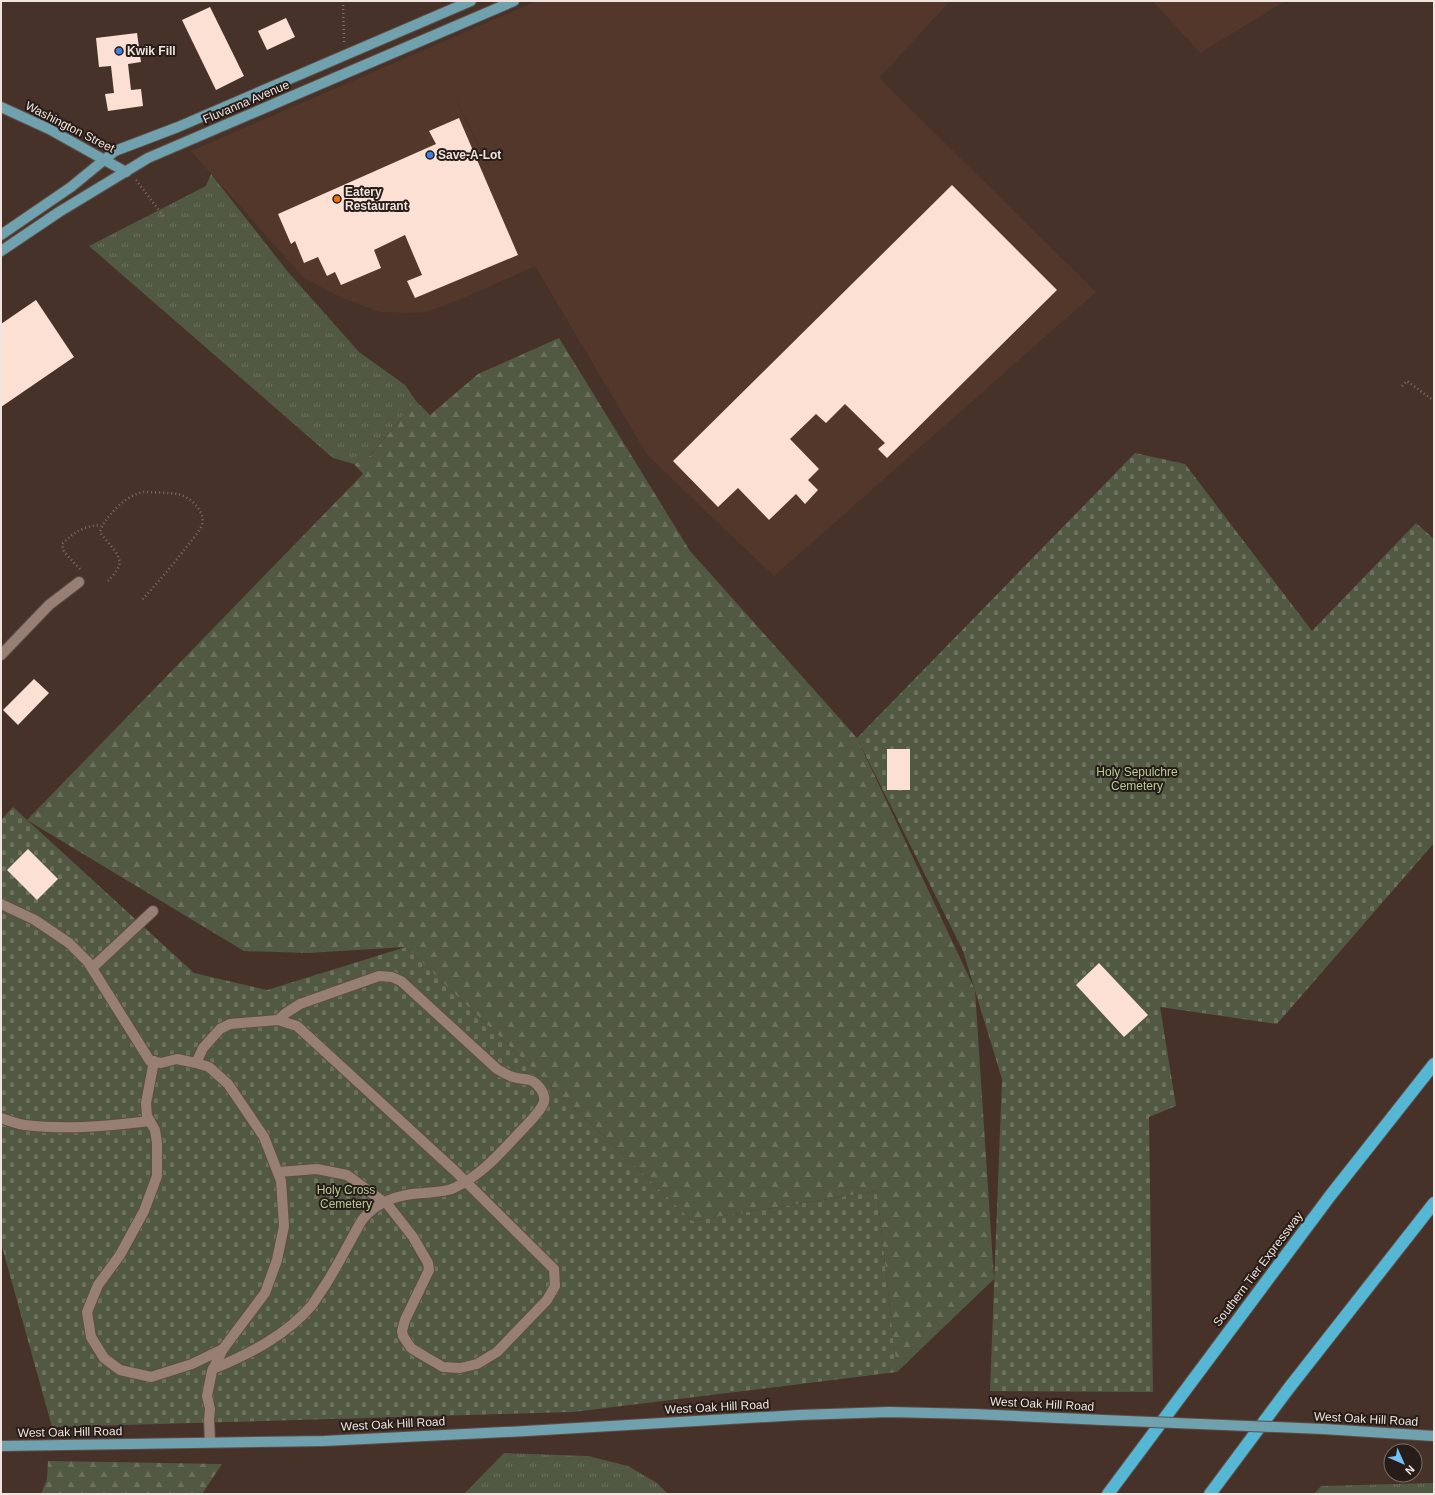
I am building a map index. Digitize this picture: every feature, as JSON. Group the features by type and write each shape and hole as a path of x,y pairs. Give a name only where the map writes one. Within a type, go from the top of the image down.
{"highway":[{"name":"Southern Tier Expressway","path":"1109,1492 1330,1196 1434,1064"},
{"path":"1210,1494 1289,1388 1434,1204"}],"main road":[{"name":"Fluvanna Avenue","path":"1,235 71,187 115,151 178,127 471,1"},
{"name":"Fluvanna Avenue","path":"1,251 59,212 148,158 514,1"},
{"name":"Washington Street","path":"1,108 49,129 126,172"},
{"name":"West Oak Hill Road","path":"1,1446 324,1441 533,1431 799,1415 889,1412 973,1414 1323,1429 1434,1436"}],"street":[{"path":"1,655 49,605 81,577"},
{"path":"1,904 35,920 69,943 88,962 150,1061 161,1063 177,1059 196,1063 209,1067 228,1084 264,1137 278,1172 281,1181 284,1226 277,1260 265,1293 223,1349 212,1369 207,1396 210,1409 210,1442"},
{"path":"92,968 153,911"},
{"path":"212,1369 235,1360 285,1331 313,1304 333,1273 367,1213 383,1202 395,1197 438,1192 452,1189 466,1182 495,1158 541,1108 544,1101 544,1095 534,1082 530,1079 514,1077 497,1069 401,981 392,977 379,976 300,1004 278,1020"},
{"path":"196,1063 203,1048 220,1029 230,1024 278,1020 297,1026 466,1182 554,1269 555,1286 547,1300 497,1352 478,1364 460,1368 443,1367 411,1348 403,1336 402,1330 405,1320 429,1270 428,1263 413,1237 388,1205 347,1175 317,1169 278,1172"},
{"path":"154,1062 146,1103 147,1116 155,1130 157,1143 157,1176 144,1211 120,1254 98,1285 87,1312 91,1337 104,1358 120,1370 151,1377 192,1364 223,1349"},
{"path":"1,1118 23,1125 66,1127 150,1121"}],"path":[{"path":"343,1 344,56"},
{"path":"126,172 137,181 164,217"},
{"path":"1402,386 1407,381 1434,401"},
{"path":"108,582 119,566 120,560 117,552 100,532 101,525 122,502 144,492 178,494 192,502 201,512 202,524 174,563 141,601"},
{"path":"81,577 64,552 62,544 68,537 79,530 88,526 101,525"}],"shaded area":[{"path":"537,1 950,1 879,78 1096,292 774,576 648,456 535,266 466,297 424,313 380,312 338,296 303,277 191,151","holes":["449,85 473,133 494,179"]},
{"path":"1153,1 1285,1 1200,53"}],"green space":[{"path":"211,174 288,272 359,352 405,385 416,401 368,458 354,464 333,458 89,246 206,186"},
{"path":"559,338 690,551 857,738 975,990 994,1279 897,1372 877,1191 692,1221 406,947 308,953 244,951 27,820 363,474 354,464 370,456 416,401 430,415 478,374"},
{"name":"Holy Sepulchre Cemetery","path":"1135,453 1185,464 1312,631 1416,523 1434,539 1434,843 1277,1024 1160,1007 1176,1106 1149,1117 1153,1392 990,1391 1002,1079 963,951 857,738"},
{"name":"Holy Cross Cemetery","path":"13,807 194,973 267,990 406,947 692,1221 877,1191 897,1372 573,1412 52,1427 1,1243 1,820"},
{"path":"504,1453 588,1456 628,1466 657,1483 668,1494 464,1494"},
{"path":"48,1461 222,1464 202,1494 41,1494 47,1479"},
{"path":"1434,1483 1434,1494 1314,1494 1321,1486"}],"building":[{"path":"210,7 244,76 216,90 182,20"},
{"path":"286,18 295,37 267,50 258,31"},
{"path":"137,33 141,62 128,64 131,90 141,89 143,106 108,111 105,94 114,93 111,66 99,67 96,38"},
{"path":"459,118 518,255 415,298 407,281 422,275 405,235 374,250 381,268 341,285 335,272 327,276 318,257 304,263 295,241 291,244 278,214 436,144 429,131"},
{"path":"952,185 1057,290 887,458 878,449 885,443 845,404 826,423 816,414 790,439 819,469 808,480 818,490 805,504 796,494 769,520 738,488 718,507 673,461"},
{"path":"36,300 74,357 1,407 1,324"},
{"path":"34,679 49,693 18,725 3,710"},
{"path":"887,749 910,749 910,790 887,790"},
{"path":"28,849 58,879 37,900 7,870"},
{"path":"1099,963 1148,1015 1124,1037 1076,985"}],"place":[{"name":"Kwik Fill","path":"119,51"},
{"name":"Save-A-Lot","path":"430,155"},
{"name":"Eatery Restaurant","path":"337,199"}]}
